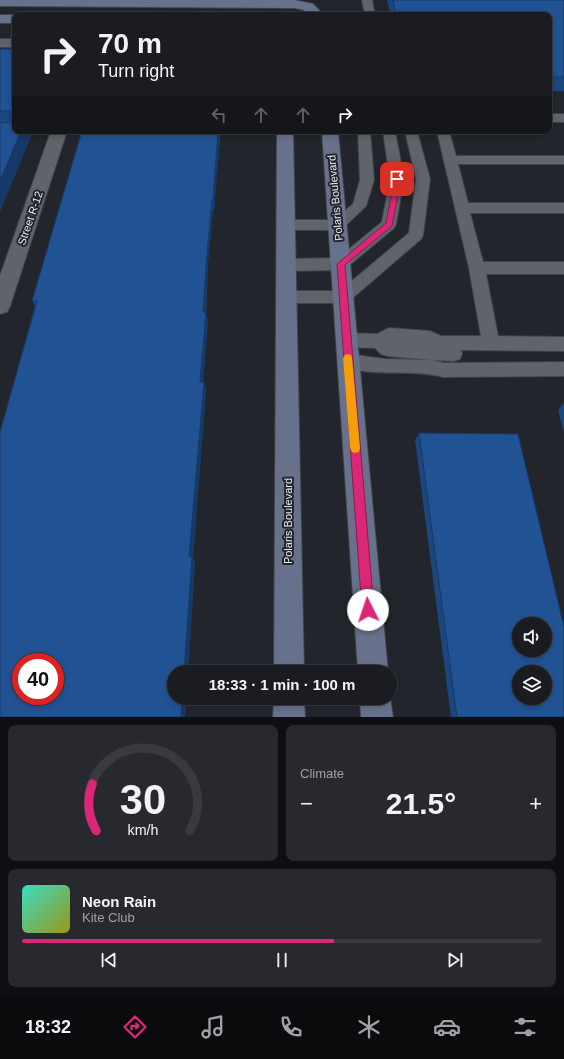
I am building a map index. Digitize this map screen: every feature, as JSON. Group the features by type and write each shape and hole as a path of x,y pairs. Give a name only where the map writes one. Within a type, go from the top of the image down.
{"street":[{"path":"51,12 55,1"},
{"path":"0,2 111,1 294,4 308,7 314,12"},
{"path":"0,19 12,19"},
{"path":"0,43 12,43"},
{"name":"Street R-12","path":"0,306 7,266 58,134"},
{"name":"Polaris Boulevard","path":"285,134 289,665"},
{"name":"Polaris Boulevard","path":"330,134 372,665"},
{"path":"289,705 289,717"},
{"path":"376,705 377,717"}],"lane":[{"path":"367,0 369,12"},
{"path":"552,118 564,118"},
{"path":"285,225 338,225 359,206 367,180 363,134"},
{"path":"286,265 341,264 389,224 397,179 390,134"},
{"path":"286,297 343,297 416,235 422,179 413,134"},
{"path":"444,134 477,268 491,344"},
{"path":"450,160 564,160"},
{"path":"462,208 564,208"},
{"path":"477,268 564,268"},
{"path":"347,351 379,341 387,349 564,369"},
{"path":"441,356 491,344 564,344"},
{"path":"347,351 375,363 387,372 434,374 441,356"},
{"path":"441,356 564,354"}],"building":[{"path":"393,0 564,0 564,77 552,77 552,12 395,12"},
{"path":"0,49 12,49 12,116 10,116 10,111 0,111"},
{"path":"12,122 12,134 20,134 0,181 0,123"},
{"path":"81,134 218,134 203,312 206,312 200,382 204,382 189,557 192,557 184,665 167,665 167,705 182,705 181,717 0,717 0,432 37,301 32,301"},
{"path":"419,433 518,434 564,627 564,717 457,717"}],"slow traffic":[{"path":"348,358 355,448"}],"route":[{"path":"368,610 341,264 389,224 397,179"}]}
